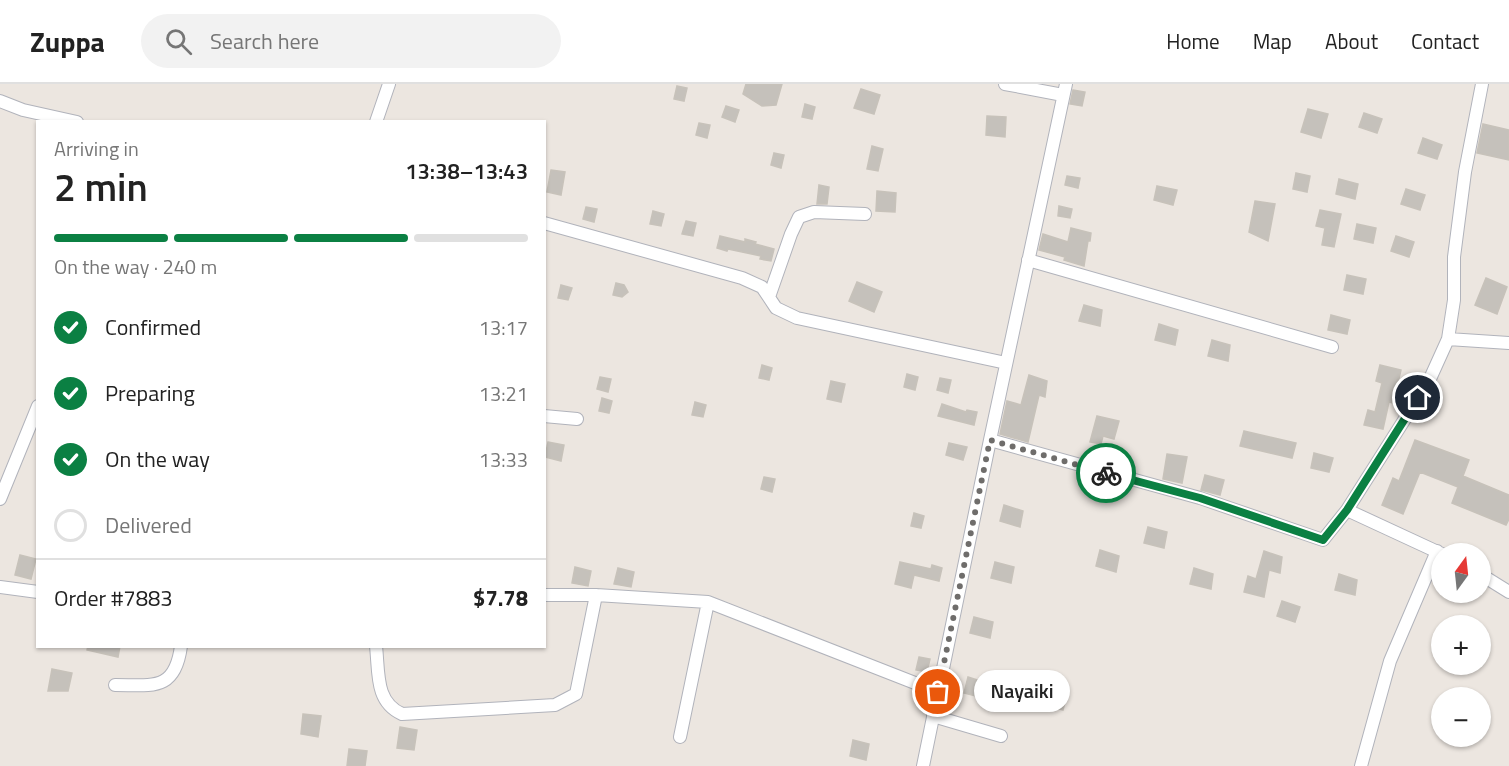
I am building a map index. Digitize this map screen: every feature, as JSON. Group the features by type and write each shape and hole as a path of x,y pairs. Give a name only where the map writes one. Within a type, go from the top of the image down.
{"street":[{"path":"377,120 389,84"},
{"path":"923,766 1065,90 1005,84"},
{"path":"990,440 1200,498 1323,540 1347,510 1429,381 1448,339 1454,300 1455,247 1465,172 1482,84"},
{"path":"0,101 23,111 67,120"},
{"path":"769,297 799,217 814,212 865,214"},
{"path":"546,224 742,278 762,287 776,308 797,318 1006,363"},
{"path":"1028,261 1332,347"},
{"path":"1448,339 1509,343"},
{"path":"0,499 36,411"},
{"path":"546,416 577,419"},
{"path":"1347,510 1431,549"},
{"path":"1361,766 1390,661 1431,571"},
{"path":"1491,581 1509,592"},
{"path":"0,588 36,592"},
{"path":"546,595 596,595 708,602 938,692"},
{"path":"376,648 382,697 391,709 402,714 555,705 576,694 596,595"},
{"path":"680,737 708,602"},
{"path":"115,685 160,685 171,676 179,659 181,648"},
{"path":"933,716 1001,736"}],"building":[{"path":"746,84 782,84 776,105 762,106 743,94"},
{"path":"677,86 687,88 684,101 674,99"},
{"path":"861,89 880,95 874,114 854,108"},
{"path":"1073,90 1085,92 1082,106 1070,104"},
{"path":"805,104 815,107 812,119 802,117"},
{"path":"726,106 739,110 735,122 722,117"},
{"path":"1308,109 1328,114 1321,138 1301,132"},
{"path":"1364,113 1382,119 1377,133 1359,127"},
{"path":"987,116 1006,117 1005,137 986,135"},
{"path":"699,123 710,125 707,138 696,135"},
{"path":"1483,124 1509,130 1509,160 1477,153"},
{"path":"1423,138 1442,145 1437,159 1418,153"},
{"path":"872,146 883,149 878,171 867,169"},
{"path":"774,153 784,155 781,168 771,165"},
{"path":"551,170 565,172 561,195 547,192"},
{"path":"1296,173 1310,176 1307,192 1293,189"},
{"path":"1067,176 1080,178 1078,188 1065,185"},
{"path":"1339,179 1358,184 1355,199 1336,194"},
{"path":"819,185 829,187 827,204 817,204"},
{"path":"1157,186 1177,190 1173,205 1154,200"},
{"path":"1406,189 1425,195 1420,210 1401,204"},
{"path":"877,191 896,193 895,212 876,211"},
{"path":"1255,201 1275,204 1268,241 1249,232"},
{"path":"1059,206 1072,209 1070,218 1058,216"},
{"path":"586,207 597,209 594,222 583,219"},
{"path":"1320,210 1341,214 1334,247 1322,245 1325,228 1316,226"},
{"path":"653,211 664,214 661,226 650,224"},
{"path":"686,221 696,223 693,236 682,234"},
{"path":"1357,224 1376,228 1373,243 1354,239"},
{"path":"1071,228 1091,233 1084,266 1064,260 1065,257 1039,250 1043,234 1068,242"},
{"path":"720,236 745,242 745,239 774,249 771,261 760,259 761,256 717,248"},
{"path":"1396,236 1414,242 1409,257 1391,251"},
{"path":"1347,275 1366,279 1363,294 1344,290"},
{"path":"1486,278 1507,287 1497,314 1475,305"},
{"path":"857,282 882,292 874,312 849,301"},
{"path":"616,283 624,285 628,292 622,297 613,295"},
{"path":"561,285 572,288 568,300 558,298"},
{"path":"1084,305 1102,310 1100,326 1079,321"},
{"path":"1331,315 1350,320 1347,334 1328,330"},
{"path":"1159,324 1178,330 1175,345 1155,340"},
{"path":"1212,340 1230,345 1228,361 1208,356"},
{"path":"762,365 772,368 769,380 759,378"},
{"path":"1380,365 1401,370 1393,403 1389,402 1383,429 1364,425 1368,410 1375,412 1382,383 1376,381"},
{"path":"907,374 918,377 915,390 904,387"},
{"path":"1029,375 1047,381 1045,397 1039,395 1028,442 1000,434 1007,401 1021,405"},
{"path":"600,377 611,379 608,392 597,389"},
{"path":"940,378 951,380 948,393 937,390"},
{"path":"831,381 845,384 841,402 827,399"},
{"path":"602,398 612,401 609,413 599,411"},
{"path":"695,402 706,405 703,417 692,415"},
{"path":"942,404 966,412 967,410 977,412 974,425 938,416"},
{"path":"1097,416 1119,421 1114,439 1103,436 1101,444 1090,442"},
{"path":"1244,431 1296,443 1292,458 1240,446"},
{"path":"1415,440 1469,460 1463,476 1509,495 1509,519 1506,525 1452,503 1458,487 1420,472 1403,514 1382,505 1393,478 1399,481"},
{"path":"548,442 564,445 561,461 546,457"},
{"path":"949,443 967,447 963,460 946,455"},
{"path":"1314,453 1333,458 1329,472 1311,468"},
{"path":"1167,454 1187,457 1182,483 1163,479"},
{"path":"1205,475 1224,480 1220,495 1201,490"},
{"path":"764,477 775,479 772,492 761,489"},
{"path":"1004,505 1023,511 1020,527 1000,521"},
{"path":"914,513 924,516 921,528 911,526"},
{"path":"1148,527 1167,532 1164,548 1144,543"},
{"path":"1100,550 1119,556 1116,572 1096,566"},
{"path":"1264,551 1282,557 1280,573 1269,570 1264,597 1244,592 1248,576 1256,579"},
{"path":"20,555 36,559 31,579 15,575"},
{"path":"900,562 931,569 932,565 942,568 939,581 914,575 911,588 895,584"},
{"path":"995,562 1014,567 1011,583 991,578"},
{"path":"575,567 591,571 588,586 572,583"},
{"path":"618,568 634,572 631,587 614,584"},
{"path":"1194,568 1213,574 1211,589 1190,584"},
{"path":"1339,574 1357,580 1355,595 1335,590"},
{"path":"1282,601 1300,607 1295,622 1277,616"},
{"path":"974,617 993,622 990,638 970,633"},
{"path":"88,648 120,648 118,657 87,650"},
{"path":"919,657 930,659 927,672 916,670"},
{"path":"52,669 72,673 68,691 48,691"},
{"path":"968,677 987,683 984,698 964,693"},
{"path":"1042,687 1067,694 1063,710 1038,703"},
{"path":"303,714 321,716 318,737 301,734"},
{"path":"400,727 417,730 414,750 397,748"},
{"path":"853,740 869,744 866,760 850,756"},
{"path":"349,749 367,751 365,766 347,766"}],"way so far":[{"path":"938,692 990,440 1106,473"}],"place":[{"name":"Nayaiki","path":"938,692"}],"route":[{"path":"1106,473 1200,498 1323,540 1347,510 1418,398"}]}
